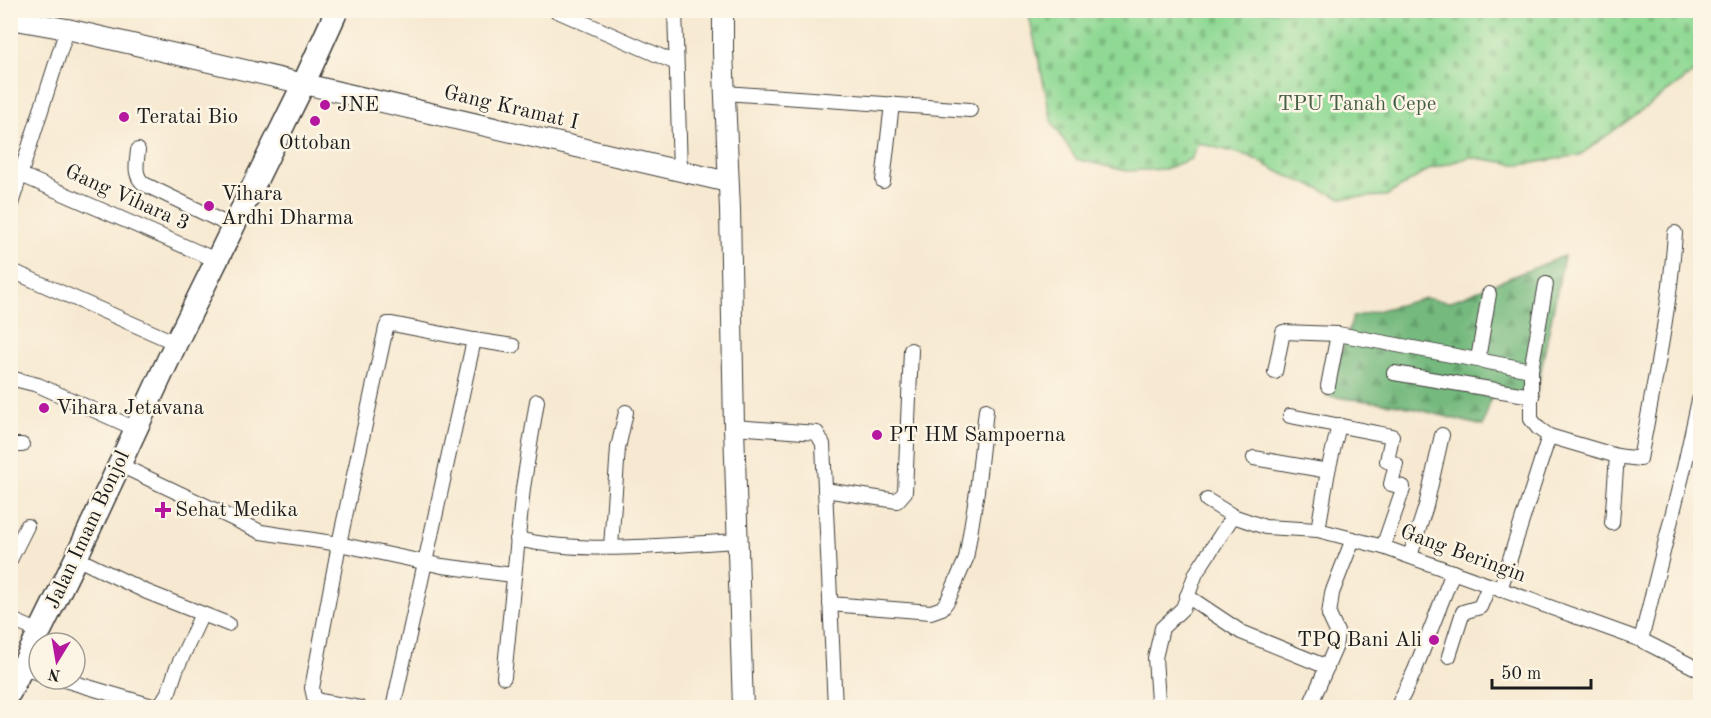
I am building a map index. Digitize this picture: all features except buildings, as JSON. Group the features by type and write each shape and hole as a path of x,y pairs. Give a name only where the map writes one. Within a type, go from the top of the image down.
{"main road":[{"name":"Jalan Imam Bonjol","path":"40,631 176,343 338,10"},
{"name":"Jalan Imam Bonjol","path":"10,692 27,673"}],"street":[{"path":"555,10 676,63"},
{"path":"675,10 680,170"},
{"path":"723,10 737,541 744,708"},
{"name":"Gang Kramat I","path":"10,19 67,29 728,182"},
{"path":"10,207 67,29"},
{"path":"724,93 970,110"},
{"path":"883,181 891,104"},
{"path":"138,150 136,171 138,179 144,184 233,227"},
{"name":"Gang Vihara 3","path":"21,175 216,260"},
{"path":"1546,284 1531,370 1531,419 1549,436 1617,456 1640,459 1659,361 1675,233"},
{"path":"10,270 176,343"},
{"path":"1478,359 1489,294"},
{"path":"360,708 320,701 314,697 312,688 339,544 386,328 388,324 392,324 513,346"},
{"path":"1275,372 1283,332 1338,334 1531,370"},
{"path":"1329,386 1338,334"},
{"path":"393,708 474,340"},
{"path":"825,490 897,501 905,492 910,350"},
{"path":"1394,373 1532,396"},
{"path":"10,378 38,384 136,429"},
{"path":"1641,640 1701,399"},
{"path":"504,677 524,480 537,401"},
{"path":"830,604 931,612 942,608 948,600 966,559 977,491 986,410"},
{"path":"611,547 618,448 626,412"},
{"path":"1290,416 1392,436 1387,461 1396,464 1391,484 1403,487 1403,489 1383,547"},
{"path":"1318,530 1339,425"},
{"path":"734,427 817,433 823,444 835,708"},
{"path":"1410,556 1426,506 1442,435"},
{"path":"1449,656 1463,612 1480,607 1495,588 1549,436"},
{"path":"1612,523 1617,456"},
{"path":"1254,458 1328,471"},
{"path":"120,465 261,532 339,544 442,566 513,575"},
{"name":"Gang Beringin","path":"1207,500 1233,516 1265,527 1318,530 1410,556 1641,640 1701,670"},
{"path":"1156,708 1158,701 1155,658 1162,627 1183,608 1196,573 1233,516"},
{"path":"10,560 27,526"},
{"path":"517,539 542,544 611,547 737,541"},
{"path":"1309,708 1335,648 1337,632 1329,615 1332,593 1353,539"},
{"path":"76,558 147,592 228,624"},
{"path":"1397,708 1415,670 1453,572"},
{"path":"1187,596 1241,632 1327,667"},
{"path":"87,686 159,707 169,691 176,670 202,614"},
{"path":"10,619 38,631"}],"green space":[{"name":"TPU Tanah Cepe","path":"1028,11 1700,11 1700,68 1580,155 1521,165 1470,157 1430,169 1386,196 1341,198 1285,175 1249,156 1198,143 1191,159 1165,169 1127,171 1076,159 1052,122"},
{"path":"1564,256 1535,401 1492,394 1483,426 1400,405 1327,396 1353,317 1425,298 1449,302"}],"place":[{"name":"JNE","path":"325,105"},
{"name":"Teratai Bio","path":"124,117"},
{"name":"Ottoban","path":"315,121"},
{"name":"Vihara Ardhi Dharma","path":"209,206"},
{"name":"Vihara Jetavana","path":"44,408"},
{"name":"PT HM Sampoerna","path":"877,435"},
{"name":"Sehat Medika","path":"163,510"},
{"name":"TPQ Bani Ali","path":"1434,640"}]}
